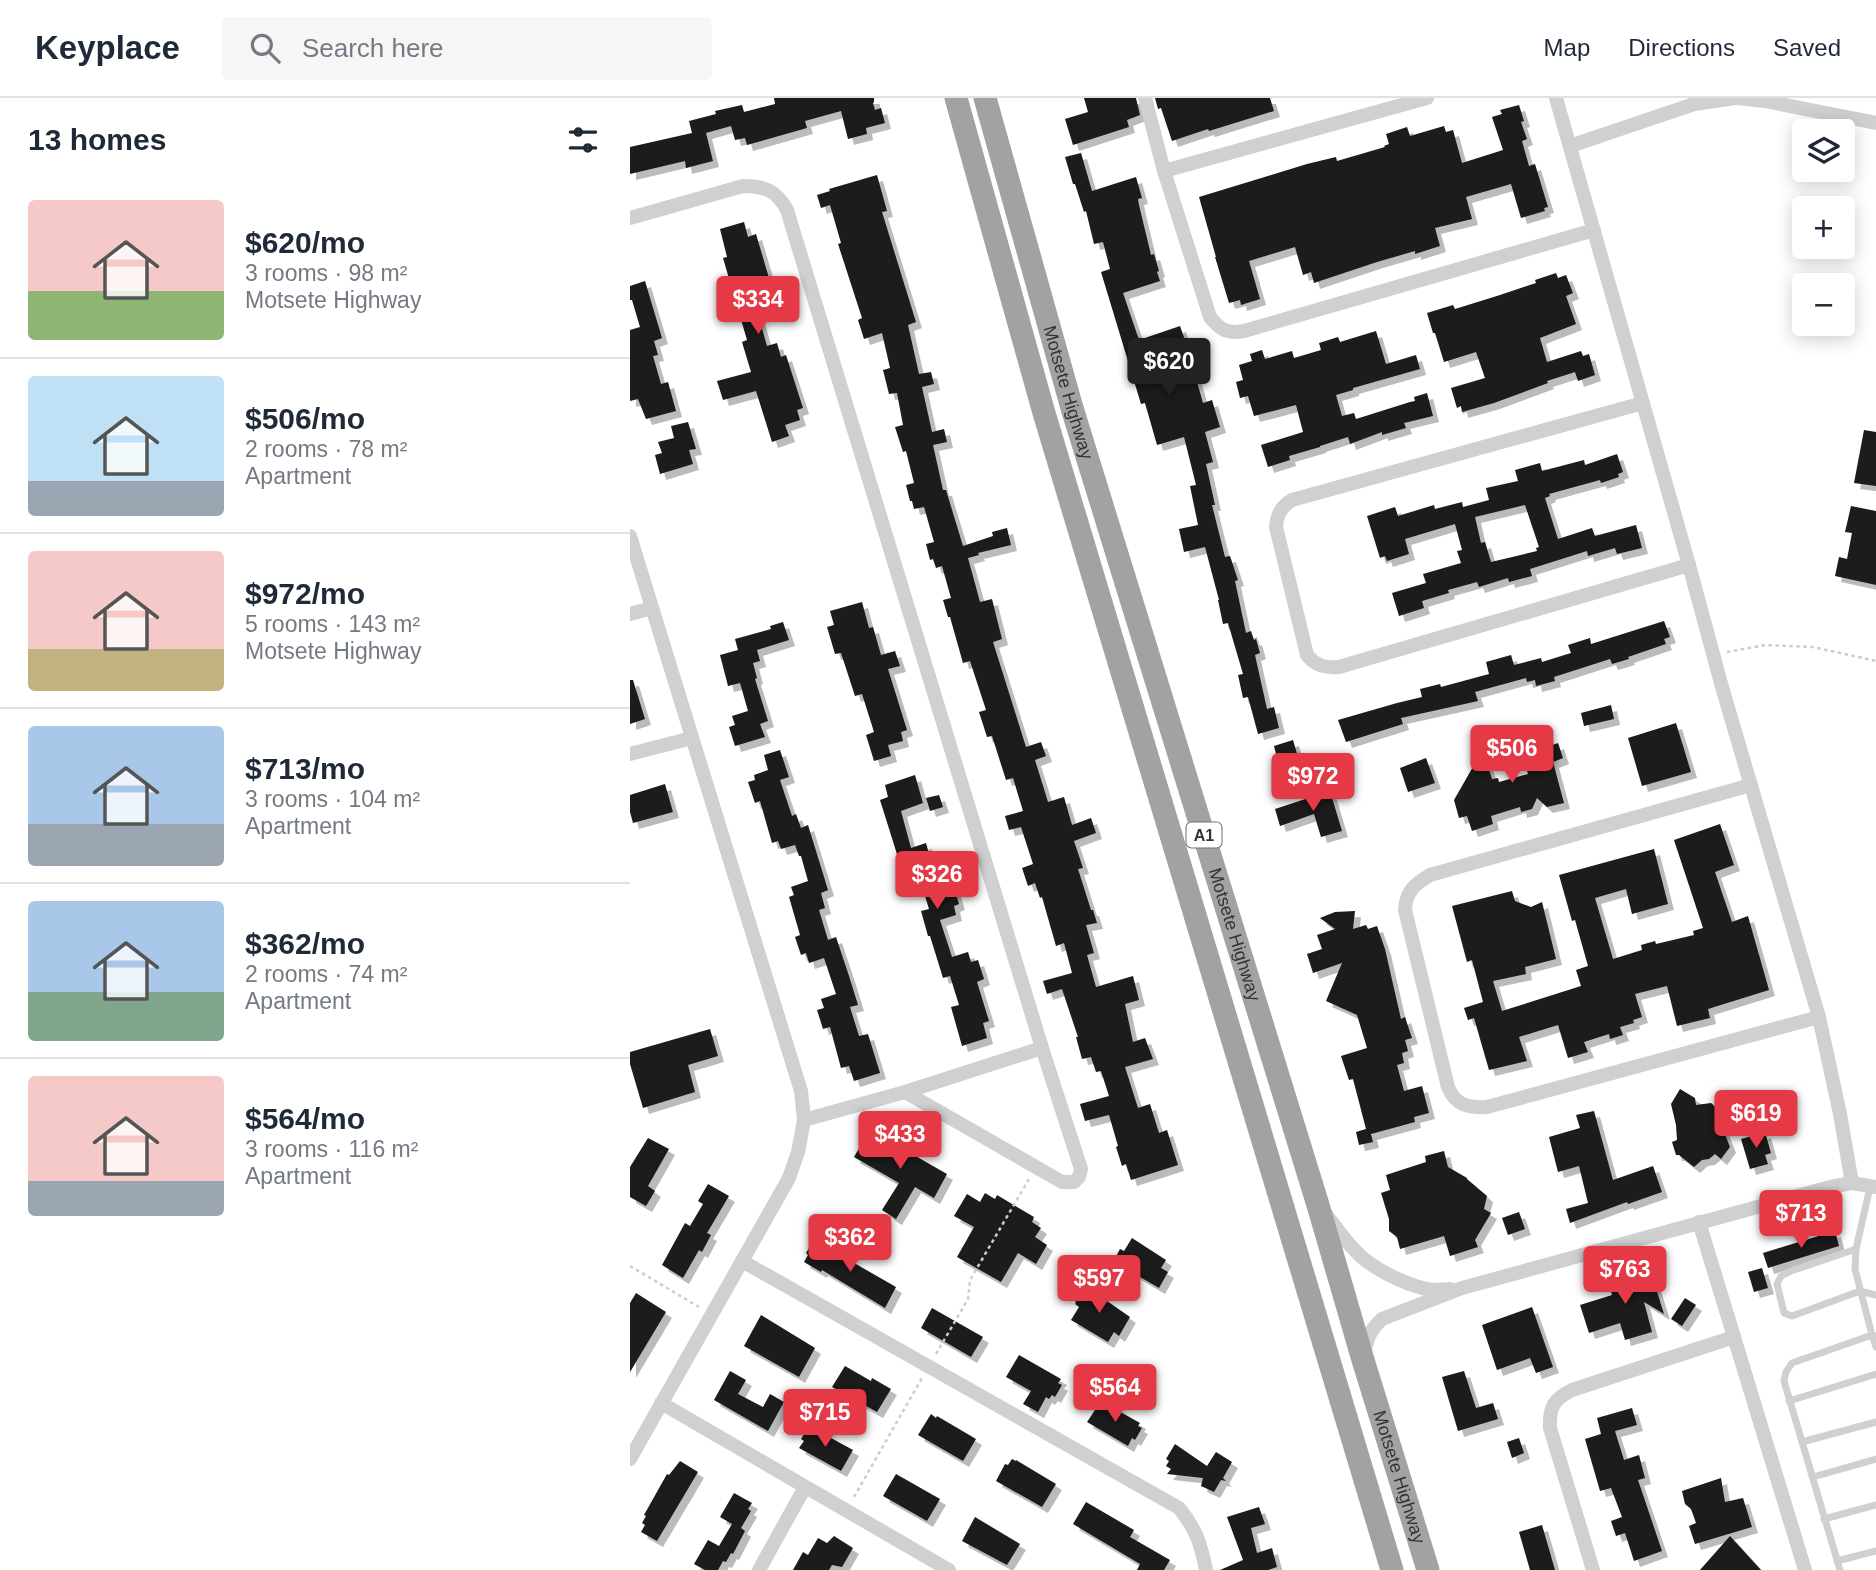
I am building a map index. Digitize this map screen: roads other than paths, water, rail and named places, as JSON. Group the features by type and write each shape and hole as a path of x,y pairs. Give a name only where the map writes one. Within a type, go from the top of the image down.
{"highway":[{"name":"Motsete Highway","path":"956,98 1044,413 1392,1570"},
{"name":"Motsete Highway","path":"985,98 1072,408 1428,1570"}],"street":[{"path":"1145,98 1164,171 1210,317 1217,326 1226,331 1234,333 1594,230"},
{"path":"1164,171 1427,98"},
{"path":"1556,98 1819,1017 1852,1183"},
{"path":"1570,146 1694,104 1736,98 1765,101 1876,123"},
{"path":"630,218 743,186 758,186 770,191 781,199 787,210 1081,1169 1079,1177 1073,1182 1062,1182 905,1092"},
{"path":"1643,403 1292,500 1286,504 1276,518 1276,527 1307,654 1319,665 1339,667 1689,565"},
{"path":"630,536 801,1091 804,1120 798,1153 789,1178 632,1449"},
{"path":"630,614 652,608"},
{"path":"630,754 692,738"},
{"path":"1751,785 1430,875 1411,888 1405,910 1448,1087 1452,1097 1463,1104 1474,1108 1487,1107 1819,1017"},
{"path":"804,1120 905,1092 1042,1048"},
{"path":"1363,1360 1367,1338 1382,1319 1462,1288 1830,1187 1852,1183 1873,1187"},
{"path":"1318,1205 1364,1259 1387,1273 1432,1290 1462,1288"},
{"path":"1699,1222 1805,1570"},
{"path":"742,1261 1180,1508 1191,1522 1201,1544 1206,1570"},
{"path":"1593,1570 1550,1428 1549,1415 1554,1404 1572,1390 1734,1337"},
{"path":"661,1403 949,1570"},
{"path":"759,1570 805,1487"}],"lane":[{"path":"1873,1187 1856,1249 1855,1269 1876,1347"},
{"path":"1856,1249 1782,1276 1777,1284 1784,1313 1792,1316 1860,1291 1876,1295"},
{"path":"1840,1570 1784,1381 1792,1363 1874,1335"},
{"path":"1789,1401 1876,1374"},
{"path":"1802,1442 1876,1422"},
{"path":"1813,1477 1876,1460"},
{"path":"1824,1519 1876,1505"},
{"path":"1837,1561 1876,1551"}]}
